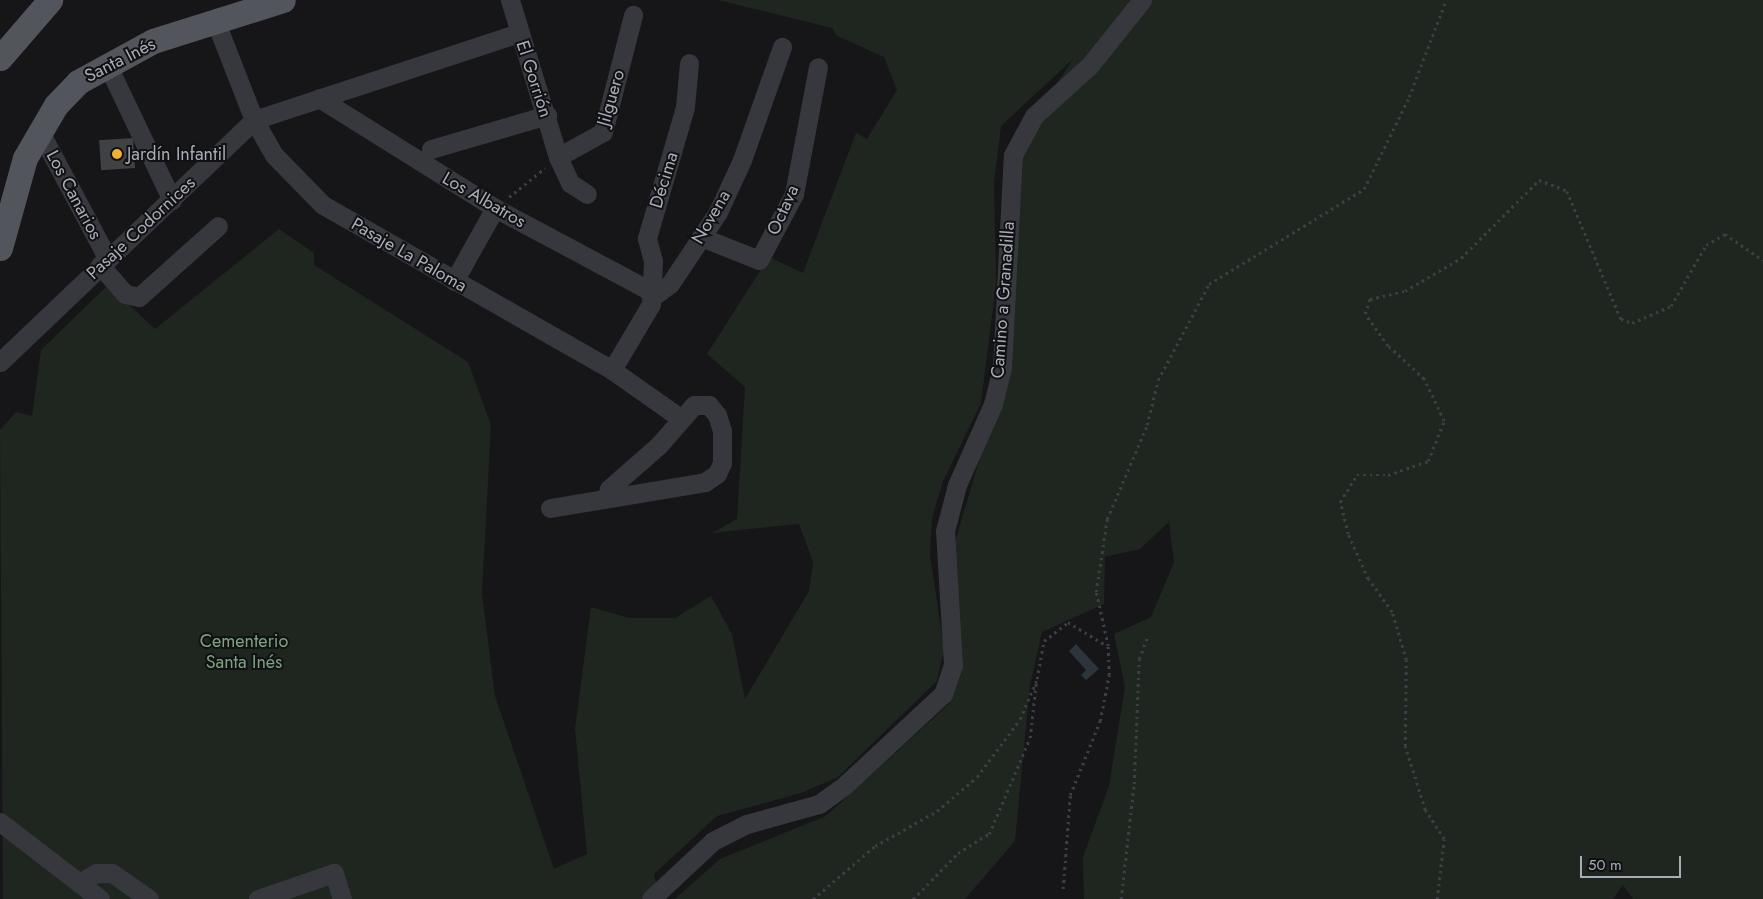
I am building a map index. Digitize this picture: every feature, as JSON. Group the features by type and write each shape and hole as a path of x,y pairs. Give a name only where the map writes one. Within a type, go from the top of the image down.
{"main road":[{"path":"0,35 30,0"},
{"path":"0,58 50,0"},
{"name":"Santa Inés","path":"0,248 13,188 39,130 78,82 107,64 215,20 283,0"}],"street":[{"name":"El Gorrión","path":"510,0 519,33 547,115 558,157 570,183 587,194"},
{"name":"Camino a Granadilla","path":"651,899 714,841 747,824 818,804 845,785 943,694 953,665 945,531 957,485 993,404 1002,369 1013,155 1034,116 1090,65 1142,0"},
{"name":"Jilguero","path":"558,157 603,132 633,15"},
{"name":"Pasaje La Paloma","path":"215,20 254,120 279,161 323,205 612,370 680,418"},
{"name":"Pasaje Codornices","path":"0,362 254,120 519,33"},
{"name":"Novena","path":"612,370 652,296 670,284 701,237 742,160 782,47"},
{"name":"Décima","path":"652,296 653,261 647,238 686,107 689,63"},
{"path":"107,64 172,200"},
{"name":"Octava","path":"701,237 760,260 794,194 818,67"},
{"name":"Los Albatros","path":"319,98 495,208 647,289 652,296"},
{"path":"432,149 547,115"},
{"name":"Los Canarios","path":"39,130 104,262 126,294 139,297 218,226"},
{"path":"454,281 495,208"},
{"path":"550,508 607,497 613,500 690,487 717,474 723,452 717,414 703,403 680,418 659,445 609,489 607,497"},
{"path":"0,822 100,899"},
{"path":"79,883 96,873 112,872 149,899"},
{"path":"258,899 334,873 342,899"}],"path":[{"path":"1063,889 1070,795 1100,721 1109,675 1108,646 1096,592 1107,519 1147,425 1158,380 1190,313 1209,284 1364,189 1410,97 1446,0"},
{"path":"495,208 558,157"},
{"path":"1437,899 1444,839 1425,810 1405,746 1406,660 1392,612 1368,579 1348,534 1340,502 1357,475 1388,475 1428,461 1444,422 1424,379 1388,346 1365,314 1370,299 1405,291 1461,258 1539,180 1567,191 1621,318 1632,323 1671,306 1706,245 1725,234 1763,260"},
{"path":"913,899 958,853 989,834 1030,738 1036,678 1044,641 1068,622 1108,646"},
{"path":"1121,899 1134,784 1139,659 1147,638"},
{"path":"813,899 874,846 937,811 977,777 1020,719 1036,678"}],"green space":[{"name":"Cementerio Santa Inés","path":"718,0 1763,0 1763,899 1633,899 1623,885 1613,899 1084,899 1083,857 1109,786 1125,687 1114,634 1151,617 1174,562 1169,522 1140,549 1105,557 1104,604 1042,632 1030,685 1015,841 965,899 675,899 720,859 826,816 949,704 960,644 952,552 1005,373 1015,158 1032,121 1073,59 1001,126 994,184 996,284 981,403 943,481 932,518 930,555 944,649 937,681 838,777 801,793 717,816 654,874 660,899 3,899 0,430 16,412 32,416 41,350 108,285 155,329 279,229 314,253 314,265 468,362 491,425 482,593 495,696 554,869 587,854 575,729 591,607 629,618 675,618 711,596 732,634 745,699 809,591 813,562 799,524 712,533 737,519 745,387 707,354 769,257 803,273 856,133 867,139 897,90 884,57 837,36 832,28"}],"shaded area":[{"path":"1076,644 1099,669 1086,680 1081,675 1086,670 1069,651"}],"building":[{"name":"Jardín Infantil","path":"133,138 135,168 101,170 99,140"}],"place":[{"name":"Jardín Infantil","path":"117,154"}]}
